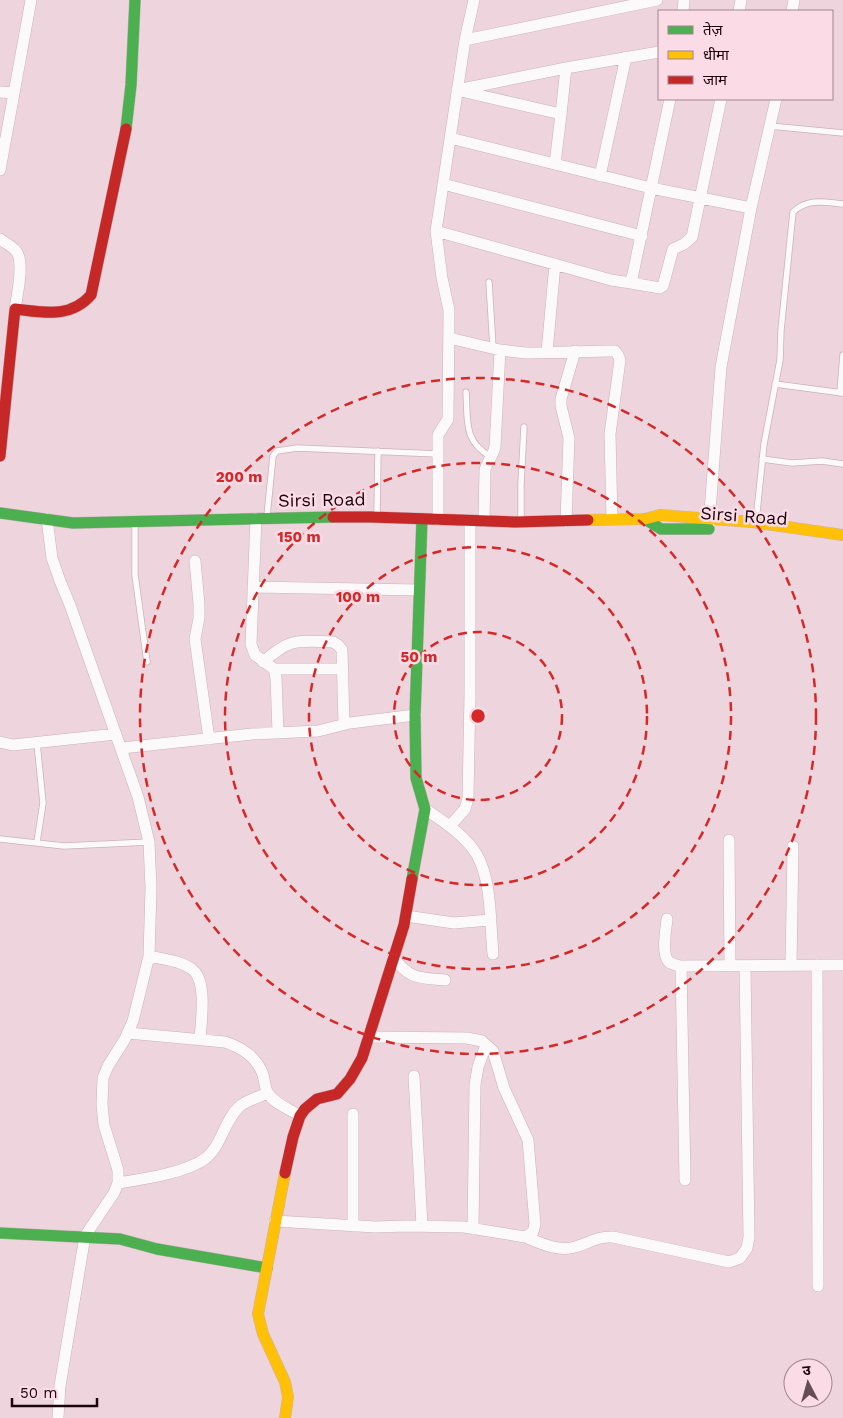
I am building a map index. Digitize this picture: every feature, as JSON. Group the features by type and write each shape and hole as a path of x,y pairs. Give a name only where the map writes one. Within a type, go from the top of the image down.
{"street":[{"path":"0,170 31,0"},
{"path":"15,310 65,312 78,309 86,303 91,295 124,142 131,86 135,0"},
{"path":"438,520 438,435 448,419 449,310 442,278 436,231 465,40 474,0"},
{"path":"465,40 657,0"},
{"path":"457,90 658,52"},
{"path":"600,176 626,57"},
{"path":"555,164 566,68"},
{"path":"457,90 561,114"},
{"path":"0,92 14,93"},
{"path":"631,283 670,100"},
{"path":"436,231 611,280 655,289 660,288 663,286 673,249 684,244 692,237 721,100"},
{"path":"709,524 721,367 751,208 776,100"},
{"path":"450,138 651,188 751,208"},
{"path":"443,184 642,236"},
{"path":"0,239 13,247 18,253 20,272 0,456"},
{"path":"546,352 555,264"},
{"path":"449,338 497,349 526,353 615,351 620,360 610,434 612,519"},
{"path":"484,521 484,470 492,457 495,447 497,349"},
{"path":"566,521 569,438 561,399 575,351"},
{"name":"Sirsi Road","path":"0,513 73,523 377,517 521,522 644,519 660,528 755,523 843,535"},
{"path":"261,518 253,587 251,644 254,655 274,669 341,669"},
{"path":"47,519 52,558 122,748 138,797 149,842 151,888 150,956 133,1021 103,1078 102,1104 104,1125 118,1170 118,1184 85,1236 60,1386 58,1417"},
{"path":"285,1418 288,1397 285,1382 259,1322 260,1303 275,1221 293,1137 300,1116 305,1109 317,1099 337,1094 362,1058 406,916 425,809 416,778 415,715 422,519"},
{"path":"450,826 465,808 468,798 470,520"},
{"name":"Sirsi Road","path":"709,524 843,544"},
{"path":"195,561 199,604 196,646 209,739"},
{"path":"253,587 419,590"},
{"path":"263,662 277,650 296,641 333,642 338,645 342,650 341,669 344,724"},
{"path":"274,669 278,732"},
{"path":"122,748 278,732 318,731 344,724 415,715"},
{"path":"0,742 13,745 116,734"},
{"path":"425,809 450,826 476,854 482,866 487,884 493,954"},
{"path":"729,840 730,966"},
{"path":"791,965 792,846"},
{"path":"406,916 454,923 490,920"},
{"path":"667,919 665,951 667,960 671,964 681,966 843,965"},
{"path":"150,956 184,965 194,971 202,991 200,1039"},
{"path":"393,957 402,969 408,973 425,979 444,980"},
{"path":"817,965 818,1286"},
{"path":"681,966 685,1180"},
{"path":"275,1221 353,1226 473,1228 525,1237 547,1246 563,1248 574,1247 603,1236 709,1259 729,1262 740,1258 747,1248 750,1237 745,966"},
{"path":"128,1033 200,1039 225,1042 237,1046 249,1054 261,1070 268,1093 275,1102 300,1116"},
{"path":"368,1037 467,1038 482,1041 492,1051 504,1088 528,1140 536,1224 533,1232 525,1237"},
{"path":"473,1228 475,1085 478,1067 486,1045"},
{"path":"414,1076 422,1226"},
{"path":"118,1184 166,1174 196,1164 207,1157 214,1148 240,1107 268,1093"},
{"path":"353,1114 353,1226"},
{"path":"0,1233 120,1239 157,1249 267,1268"}],"lane":[{"path":"770,126 843,133"},
{"path":"755,523 762,459 780,360 793,212 799,206 808,202 818,201 843,204"},
{"path":"489,282 497,349"},
{"path":"775,384 842,393 843,355"},
{"path":"466,392 469,434 477,448 492,457"},
{"path":"521,522 520,484 524,427"},
{"path":"261,518 273,456 277,450 296,448 438,454"},
{"path":"377,517 378,451"},
{"path":"762,459 792,463 822,461 843,464"},
{"path":"134,521 135,575 148,662"},
{"path":"36,842 43,803 37,742"},
{"path":"0,838 64,846 149,842"}],"traffic: fast":[{"path":"126,129 131,85 135,0"},
{"path":"0,513 73,523 333,517"},
{"path":"412,879 425,809 416,778 415,715 422,519"},
{"path":"645,519 661,529 709,529"},
{"path":"0,1233 120,1239 157,1249 267,1268"}],"traffic: slow":[{"path":"588,520 645,519 660,515 752,522 843,535"},
{"path":"285,1173 258,1314 263,1334 285,1382 288,1397 285,1418"}],"traffic: jam":[{"path":"0,456 15,309 46,312 65,311 83,303 91,295 126,129"},
{"path":"333,517 515,522 588,520"},
{"path":"285,1173 300,1116 317,1099 337,1094 350,1079 362,1058 404,925 412,879"}]}
